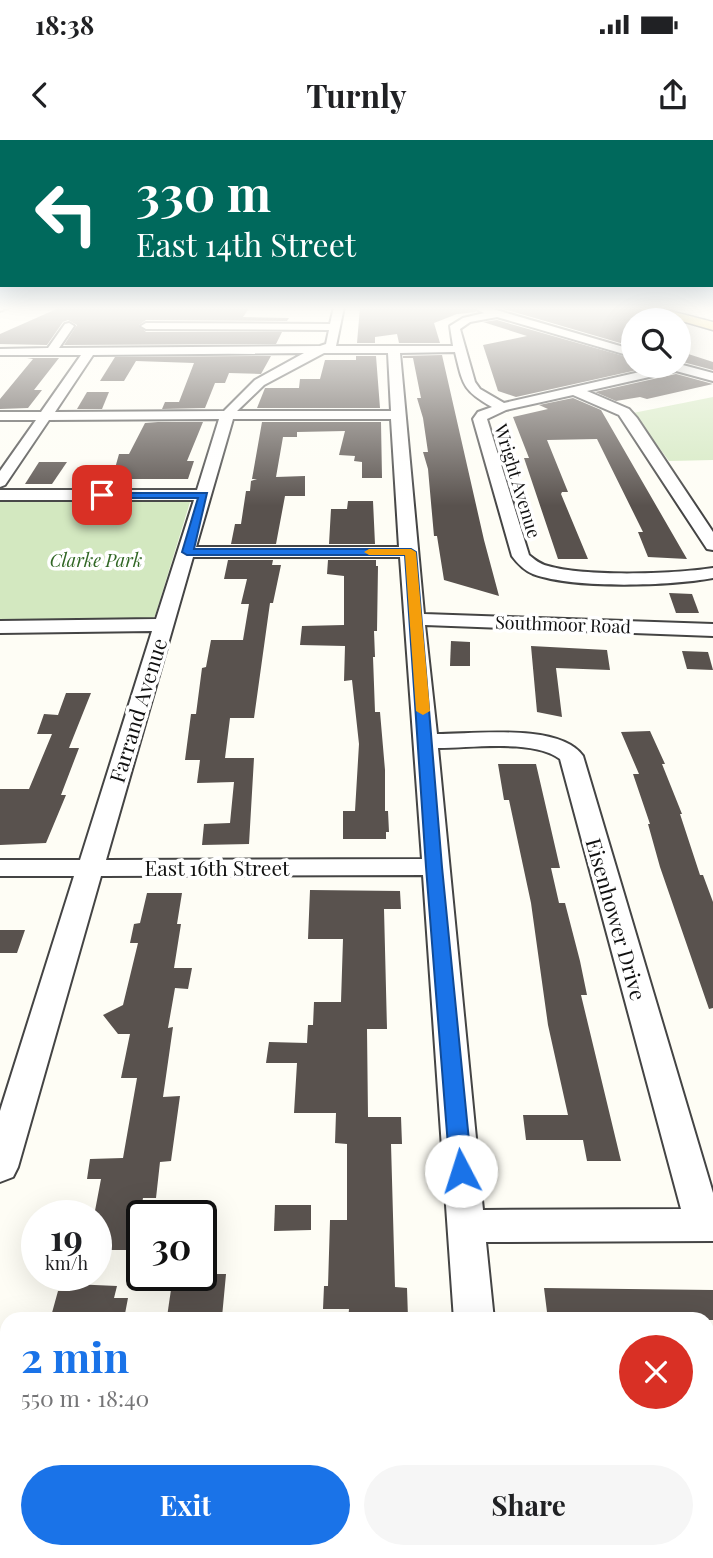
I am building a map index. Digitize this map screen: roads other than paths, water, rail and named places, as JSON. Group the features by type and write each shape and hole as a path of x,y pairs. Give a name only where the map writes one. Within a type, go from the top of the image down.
{"street":[{"path":"0,482 75,373"},
{"name":"Farrand Avenue","path":"0,1167 227,416 236,401 253,385 276,373"},
{"path":"395,373 434,867 473,1312"},
{"name":"Wright Avenue","path":"469,373 469,382 475,393 502,407"},
{"path":"502,407 627,378"},
{"path":"575,391 624,412 713,545"},
{"name":"Wright Avenue","path":"502,407 480,419 521,556 531,567 558,574"},
{"path":"0,416 397,415"},
{"path":"0,495 203,495"},
{"path":"187,552 411,552"},
{"path":"558,574 688,577 713,573"},
{"name":"Southmoor Road","path":"414,619 713,630"},
{"path":"0,627 163,625"},
{"name":"Eisenhower Drive","path":"426,741 531,741 556,746 571,756 708,1225"},
{"name":"East 16th Street","path":"0,868 434,867"},
{"path":"466,1226 708,1225"}],"park label":[{"name":"Clarke Park","path":"96,560"}]}
